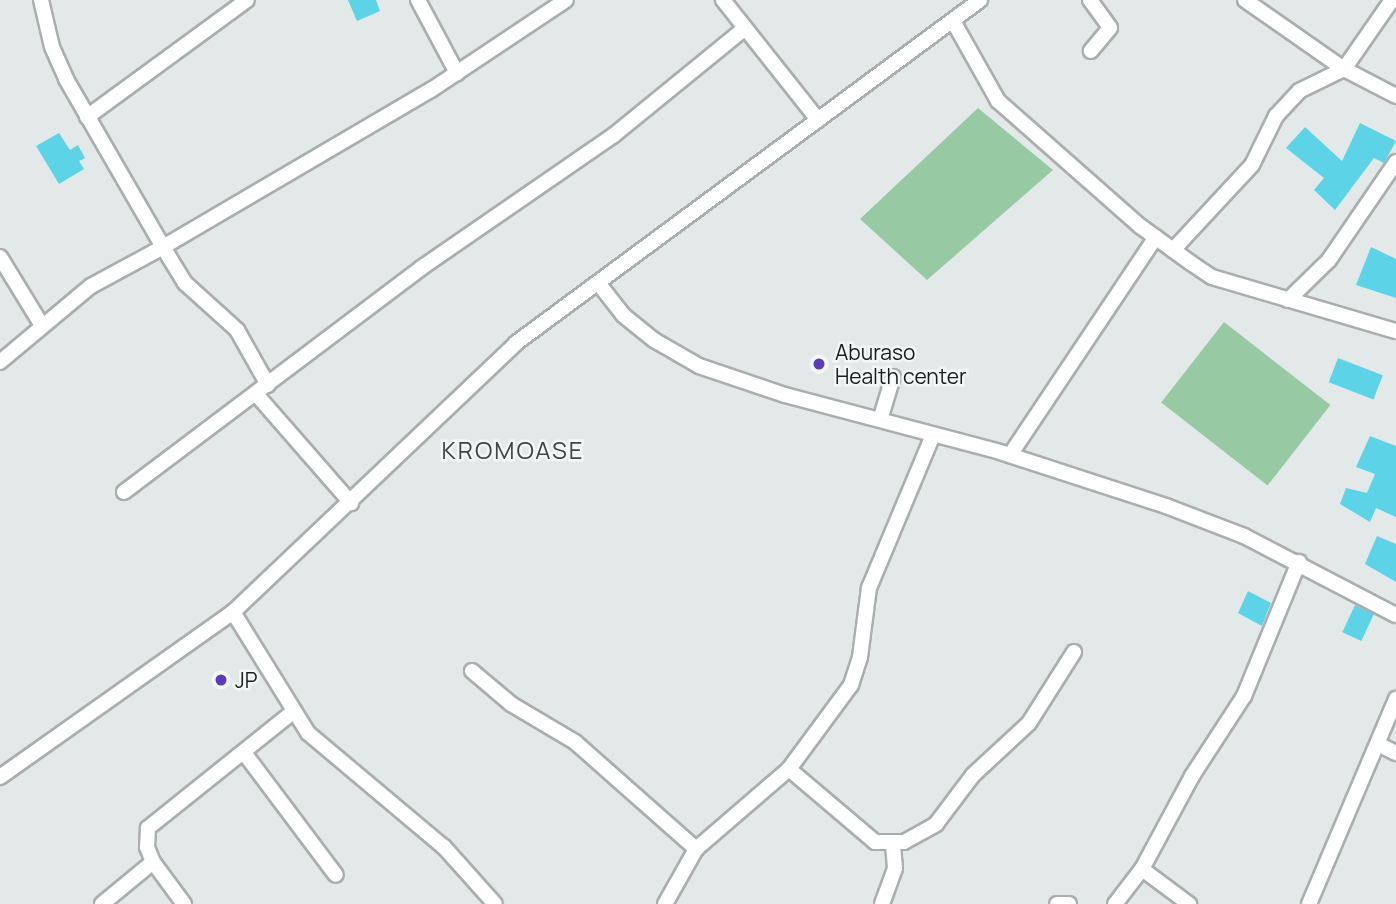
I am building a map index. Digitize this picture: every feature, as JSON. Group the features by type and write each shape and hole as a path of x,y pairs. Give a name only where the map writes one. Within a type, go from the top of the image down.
{"street":[{"path":"40,0 52,47 87,117 185,283 237,330 262,390 351,503"},
{"path":"87,117 247,0"},
{"path":"418,0 457,73"},
{"path":"0,362 41,324 91,286 278,184 457,73 566,0"},
{"path":"723,0 818,120"},
{"path":"0,777 233,612 351,503 516,343 980,0"},
{"path":"1090,0 1110,27 1091,51"},
{"path":"1245,0 1344,69 1396,96"},
{"path":"1173,250 1252,165 1276,116 1299,91 1344,69 1392,0"},
{"path":"953,21 999,101 1173,250 1212,277 1396,331"},
{"path":"124,492 421,268 614,135 745,28"},
{"path":"1288,300 1329,260 1396,162"},
{"path":"1010,455 1156,237"},
{"path":"0,257 41,324"},
{"path":"599,284 644,332 699,366 880,420 1010,455 1166,506 1299,562 1396,615"},
{"path":"880,420 893,377"},
{"path":"665,904 696,849 789,769 851,685 860,657 869,588 933,435"},
{"path":"1115,904 1142,869 1192,776 1244,696 1299,562"},
{"path":"233,612 308,733 444,847 495,904"},
{"path":"789,769 856,829 875,842 892,844 936,824 973,775 1029,723 1074,652"},
{"path":"472,671 512,705 575,742 696,849"},
{"path":"1309,904 1396,699"},
{"path":"184,904 153,862 147,847 148,828 245,754 294,711"},
{"path":"1378,744 1396,753"},
{"path":"245,754 336,876"},
{"path":"882,904 895,868 892,844"},
{"path":"102,904 153,862"},
{"path":"1142,869 1189,904"},
{"path":"1056,904 1069,904"}],"green space":[{"path":"978,108 1053,170 927,280 860,219"},
{"path":"1224,322 1330,405 1268,485 1161,402"}],"building":[{"path":"348,0 376,0 380,11 357,21"},
{"path":"1360,123 1396,141 1384,163 1374,158 1335,210 1314,190 1324,178 1286,148 1305,127 1342,161"},
{"path":"59,133 70,150 78,145 85,158 79,161 84,169 59,184 36,146"},
{"path":"1371,247 1396,259 1396,298 1356,285"},
{"path":"1338,358 1383,375 1373,399 1329,382"},
{"path":"1370,436 1396,446 1396,517 1376,508 1370,522 1340,504 1346,488 1367,493 1375,474 1356,467"},
{"path":"1377,536 1396,544 1396,582 1365,564"},
{"path":"1248,591 1271,603 1262,626 1238,613"},
{"path":"1355,605 1374,614 1361,641 1342,632"}],"place":[{"name":"Aburaso Health center","path":"819,364"},
{"name":"JP","path":"221,680"}],"district":[{"name":"KROMOASE","path":"513,450"}]}
